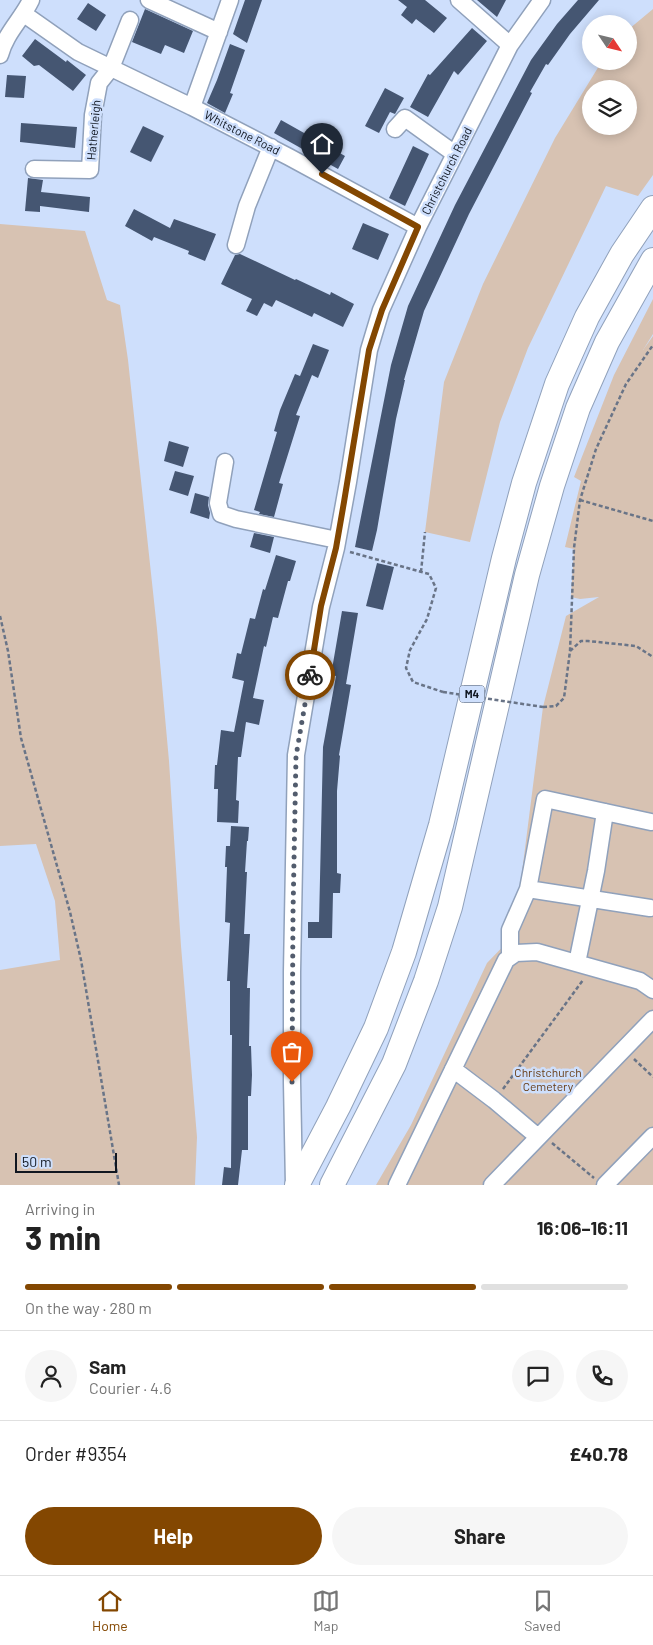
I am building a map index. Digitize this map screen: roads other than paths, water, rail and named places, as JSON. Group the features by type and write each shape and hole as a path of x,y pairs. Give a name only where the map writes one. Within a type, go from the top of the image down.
{"highway":[{"name":"M4","path":"296,1185 338,1108 376,1028 404,952 441,825 504,558 524,483 557,384 596,301 622,254 653,208"},
{"name":"M4","path":"332,1185 394,1064 426,981 450,907 527,575 552,486 578,408 607,342 653,260"}],"street":[{"path":"149,0 219,32"},
{"name":"Whitstone Road","path":"230,0 192,107 271,147 418,227"},
{"path":"459,0 510,45"},
{"name":"Christchurch Road","path":"296,1185 292,1082 296,756 321,606 337,544 369,350 382,310 418,227 510,45 542,0"},
{"path":"0,55 14,26 28,7 78,52 192,107"},
{"path":"111,68 130,20"},
{"name":"Hatherleigh","path":"34,169 90,170 93,115 99,83 111,68"},
{"path":"395,130 405,118 456,154"},
{"path":"236,245 247,206 271,147"},
{"path":"225,462 218,503 222,514 236,520 337,544"},
{"path":"510,957 510,930 528,889 545,799 651,822"},
{"path":"585,965 590,897 605,812"},
{"path":"528,889 590,897 650,908"},
{"path":"397,1185 506,960 516,953 537,952 640,981 653,990"},
{"path":"492,1185 653,1019"},
{"path":"453,1069 540,1135"},
{"path":"599,1182 653,1136"}],"park label":[{"name":"Christchurch Cemetery","path":"548,1080"}]}
